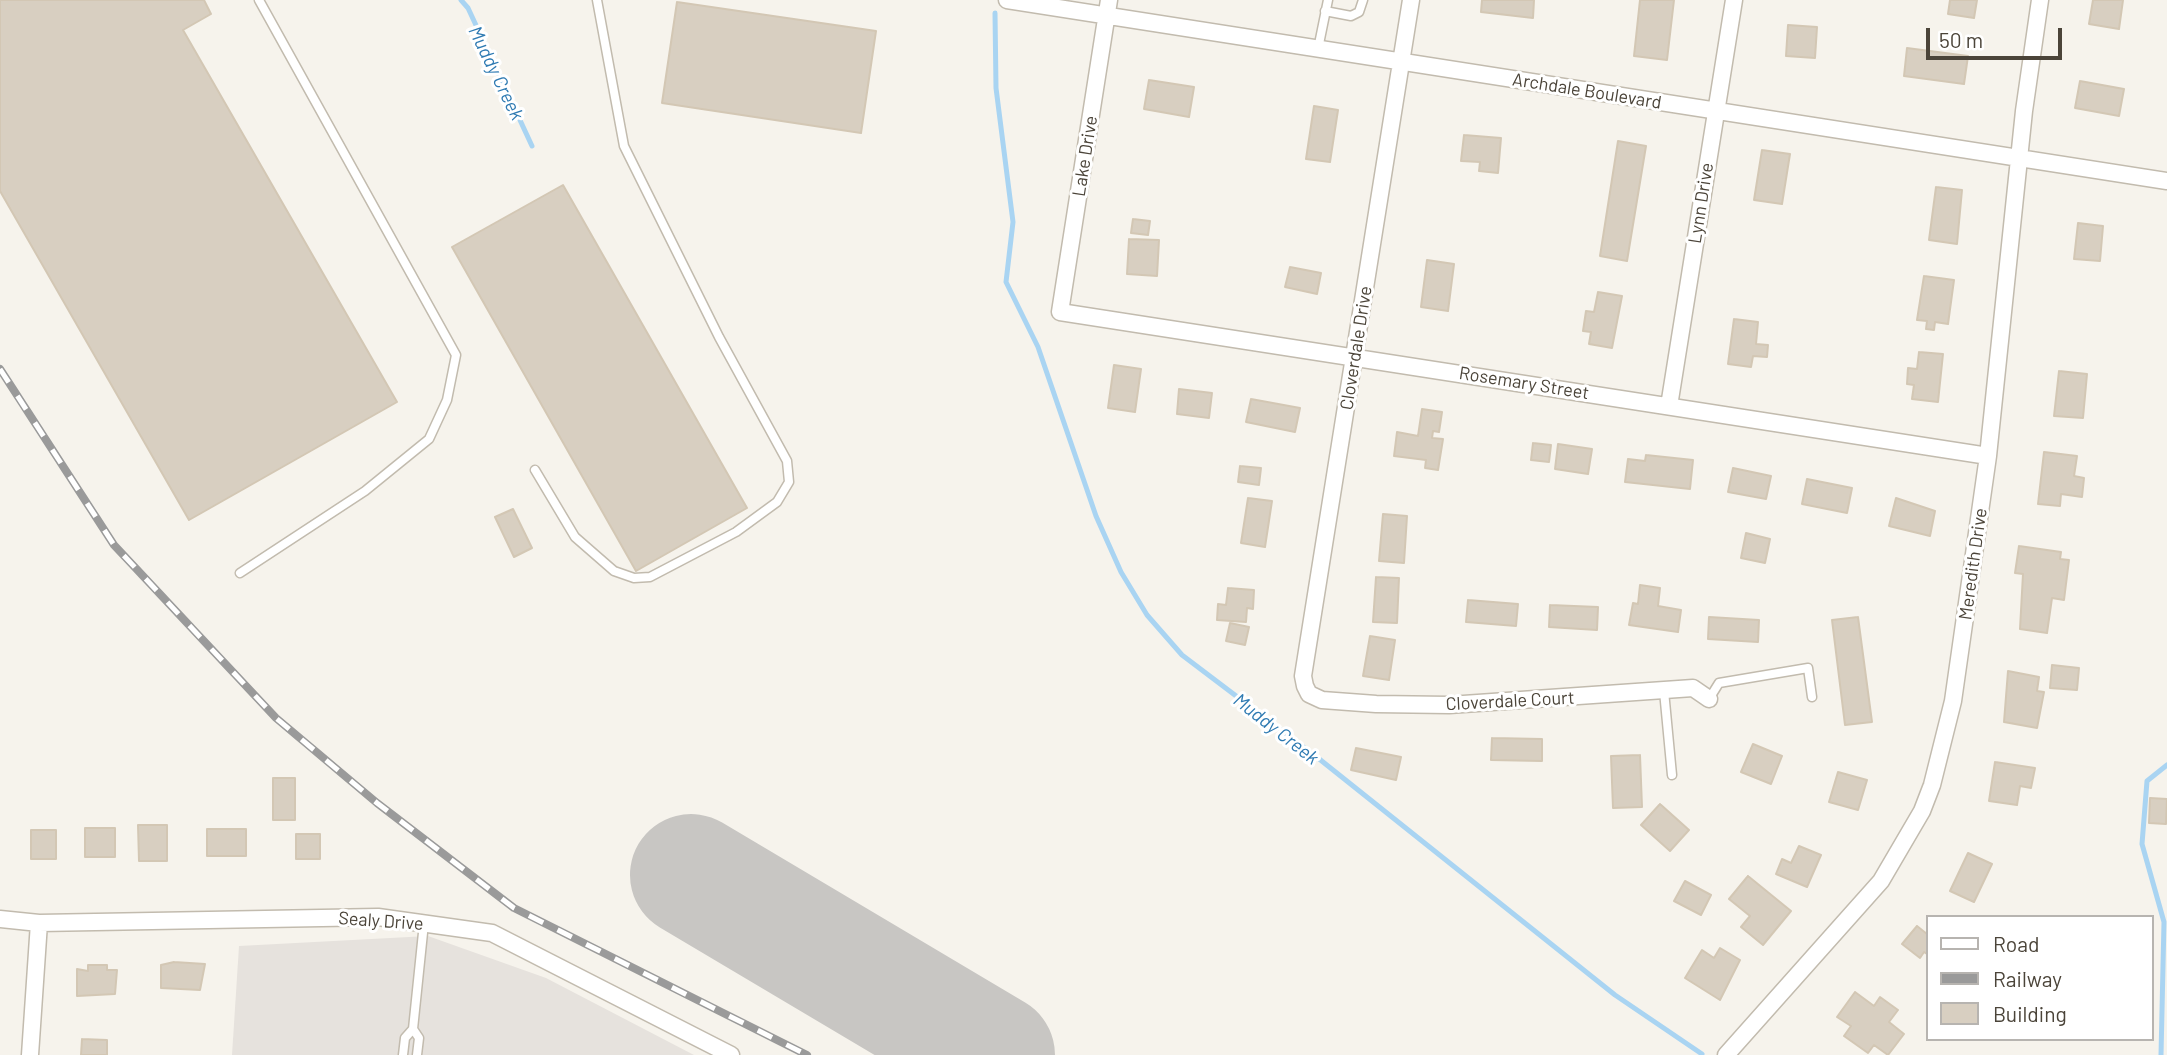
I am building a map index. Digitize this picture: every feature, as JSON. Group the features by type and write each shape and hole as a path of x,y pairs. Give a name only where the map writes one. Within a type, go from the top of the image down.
{"street":[{"name":"Archdale Boulevard","path":"1007,0 1108,8 1318,49 2167,181"},
{"name":"Cloverdale Drive","path":"1310,694 1303,676 1410,0"},
{"name":"Lynn Drive","path":"1669,406 1734,0"},
{"name":"Meredith Drive","path":"1726,1055 1881,881 1922,811 1947,732 1988,456 2022,158 2024,110 2040,0"},
{"name":"Lake Drive","path":"1060,312 1108,8"},
{"name":"Rosemary Street","path":"1060,312 1988,456"},
{"name":"Cloverdale Court","path":"1310,694 1337,703 1449,705 1693,688 1709,699"},
{"name":"Sealy Drive","path":"0,919 39,923 378,917 492,933 731,1055"},
{"path":"30,1055 39,923"}],"lane":[{"path":"240,573 365,491 429,439 447,400 456,355 259,0"},
{"path":"535,470 575,537 614,571 634,578 650,577 736,532 777,502 789,482 787,461 719,337 624,146 597,0"},
{"path":"1318,49 1328,0"},
{"path":"1325,12 1352,16 1359,12 1363,0"},
{"path":"1709,699 1719,683 1808,668 1812,697"},
{"path":"1664,691 1672,775"},
{"path":"403,1055 405,1038 413,1029 424,923"},
{"path":"413,1029 419,1038 417,1055"}],"shaded area":[{"path":"428,936 546,978 694,1055 232,1055 239,946"}],"building":[{"path":"0,0 204,0 211,14 183,30 397,402 189,520 0,191"},
{"path":"1482,0 1534,0 1533,18 1481,12"},
{"path":"1640,0 1674,0 1667,60 1634,56"},
{"path":"1950,0 1977,0 1974,18 1948,14"},
{"path":"2093,0 2123,0 2119,29 2089,24"},
{"path":"677,2 876,31 861,133 662,103"},
{"path":"1788,25 1817,27 1815,58 1786,56"},
{"path":"1907,48 1968,56 1964,84 1904,76"},
{"path":"1149,80 1194,87 1189,117 1144,109"},
{"path":"2080,81 2124,89 2119,116 2075,108"},
{"path":"1314,106 1338,110 1330,162 1306,159"},
{"path":"1464,135 1501,138 1498,173 1479,171 1480,162 1461,161"},
{"path":"1618,141 1646,146 1627,261 1600,256"},
{"path":"1762,150 1790,154 1782,204 1754,200"},
{"path":"563,185 747,508 636,571 452,247"},
{"path":"1936,187 1962,190 1957,244 1929,240"},
{"path":"1133,219 1150,221 1148,235 1131,233"},
{"path":"2078,223 2103,226 2100,261 2074,259"},
{"path":"1129,239 1159,240 1157,276 1127,274"},
{"path":"1427,260 1454,264 1448,311 1421,307"},
{"path":"1290,267 1321,273 1317,294 1285,287"},
{"path":"1924,276 1954,280 1948,324 1935,322 1934,330 1926,329 1927,321 1917,320"},
{"path":"1598,292 1622,296 1612,348 1589,344 1591,332 1583,331 1586,311 1594,312"},
{"path":"1734,319 1758,322 1756,344 1768,345 1767,357 1753,356 1751,367 1728,364"},
{"path":"1919,352 1943,354 1938,402 1912,399 1914,385 1907,384 1908,368 1917,369"},
{"path":"1114,365 1141,369 1135,412 1108,408"},
{"path":"2059,371 2087,374 2083,418 2054,416"},
{"path":"1179,389 1212,393 1209,418 1177,414"},
{"path":"1251,399 1300,408 1295,432 1246,422"},
{"path":"1422,409 1442,412 1439,432 1433,431 1432,438 1443,439 1438,470 1425,468 1426,460 1394,456 1397,432 1418,436"},
{"path":"1533,443 1551,445 1549,462 1531,460"},
{"path":"1558,444 1592,449 1588,474 1555,469"},
{"path":"2044,452 2077,456 2074,476 2084,478 2082,497 2061,494 2060,506 2038,504"},
{"path":"1646,455 1693,460 1690,489 1625,482 1628,459 1645,461"},
{"path":"1240,466 1261,468 1259,485 1238,482"},
{"path":"1733,468 1771,476 1766,499 1728,492"},
{"path":"1807,479 1852,488 1847,513 1802,504"},
{"path":"1248,498 1272,501 1265,547 1241,543"},
{"path":"1896,498 1935,511 1930,536 1889,526"},
{"path":"513,509 532,548 514,557 495,517"},
{"path":"1383,514 1407,516 1404,563 1379,561"},
{"path":"1746,533 1770,539 1765,563 1741,558"},
{"path":"2019,546 2061,552 2060,559 2069,560 2064,600 2052,598 2047,633 2020,629 2023,574 2015,573"},
{"path":"1376,577 1399,578 1397,623 1373,622"},
{"path":"1640,585 1660,588 1658,606 1681,610 1678,632 1629,625 1633,603 1638,604"},
{"path":"1228,588 1254,590 1253,609 1247,608 1246,622 1217,620 1218,604 1226,605"},
{"path":"1468,600 1518,604 1516,626 1466,622"},
{"path":"1550,605 1598,607 1597,630 1549,627"},
{"path":"1709,617 1759,620 1758,642 1708,639"},
{"path":"1858,617 1872,722 1845,725 1832,620"},
{"path":"1230,623 1249,627 1245,645 1226,641"},
{"path":"1370,636 1395,640 1389,680 1363,676"},
{"path":"2052,665 2079,668 2077,690 2050,688"},
{"path":"2008,671 2039,677 2037,691 2044,692 2037,728 2004,722"},
{"path":"1492,738 1542,739 1542,761 1491,760"},
{"path":"1753,744 1782,756 1771,784 1741,772"},
{"path":"1356,748 1401,757 1396,780 1351,770"},
{"path":"1640,755 1642,807 1613,808 1611,756"},
{"path":"1995,762 2035,768 2031,788 2020,786 2017,805 1989,801"},
{"path":"1838,772 1867,780 1858,810 1829,802"},
{"path":"273,778 295,778 295,820 273,820"},
{"path":"2150,798 2167,799 2166,824 2149,823"},
{"path":"1660,804 1689,830 1670,851 1641,825"},
{"path":"138,825 167,825 167,861 139,861"},
{"path":"85,828 115,828 115,857 85,857"},
{"path":"207,829 246,829 246,856 207,856"},
{"path":"31,830 56,830 56,859 31,859"},
{"path":"296,834 320,834 320,859 296,859"},
{"path":"1799,846 1821,855 1807,887 1776,874 1782,859 1791,863"},
{"path":"1968,853 1992,864 1974,902 1950,891"},
{"path":"1748,876 1791,911 1763,945 1741,927 1750,916 1729,899"},
{"path":"1685,881 1711,895 1701,915 1674,901"},
{"path":"1917,926 1926,933 1926,953 1924,952 1920,958 1902,944"},
{"path":"1720,948 1740,960 1720,1000 1685,978 1702,950 1714,958"},
{"path":"174,962 205,964 200,990 161,988 161,965"},
{"path":"88,965 107,965 107,970 117,970 115,994 77,996 77,969 88,971"},
{"path":"1855,992 1874,1006 1880,997 1898,1010 1889,1022 1904,1034 1888,1055 1874,1045 1868,1053 1844,1036 1851,1026 1837,1017"},
{"path":"82,1039 107,1040 107,1055 81,1055"}],"waterway":[{"name":"Muddy Creek","path":"461,0 468,8 532,146"},
{"name":"Muddy Creek","path":"995,13 996,88 1013,222 1006,282 1038,347 1096,516 1121,572 1147,615 1182,655 1318,758 1615,995 1702,1054"},
{"path":"2161,1055 2164,922 2142,844 2147,781 2167,765"}],"runway":[{"path":"691,875 994,1055"}],"railway":[{"path":"0,369 114,545 276,718 377,803 514,908 807,1055"}]}
